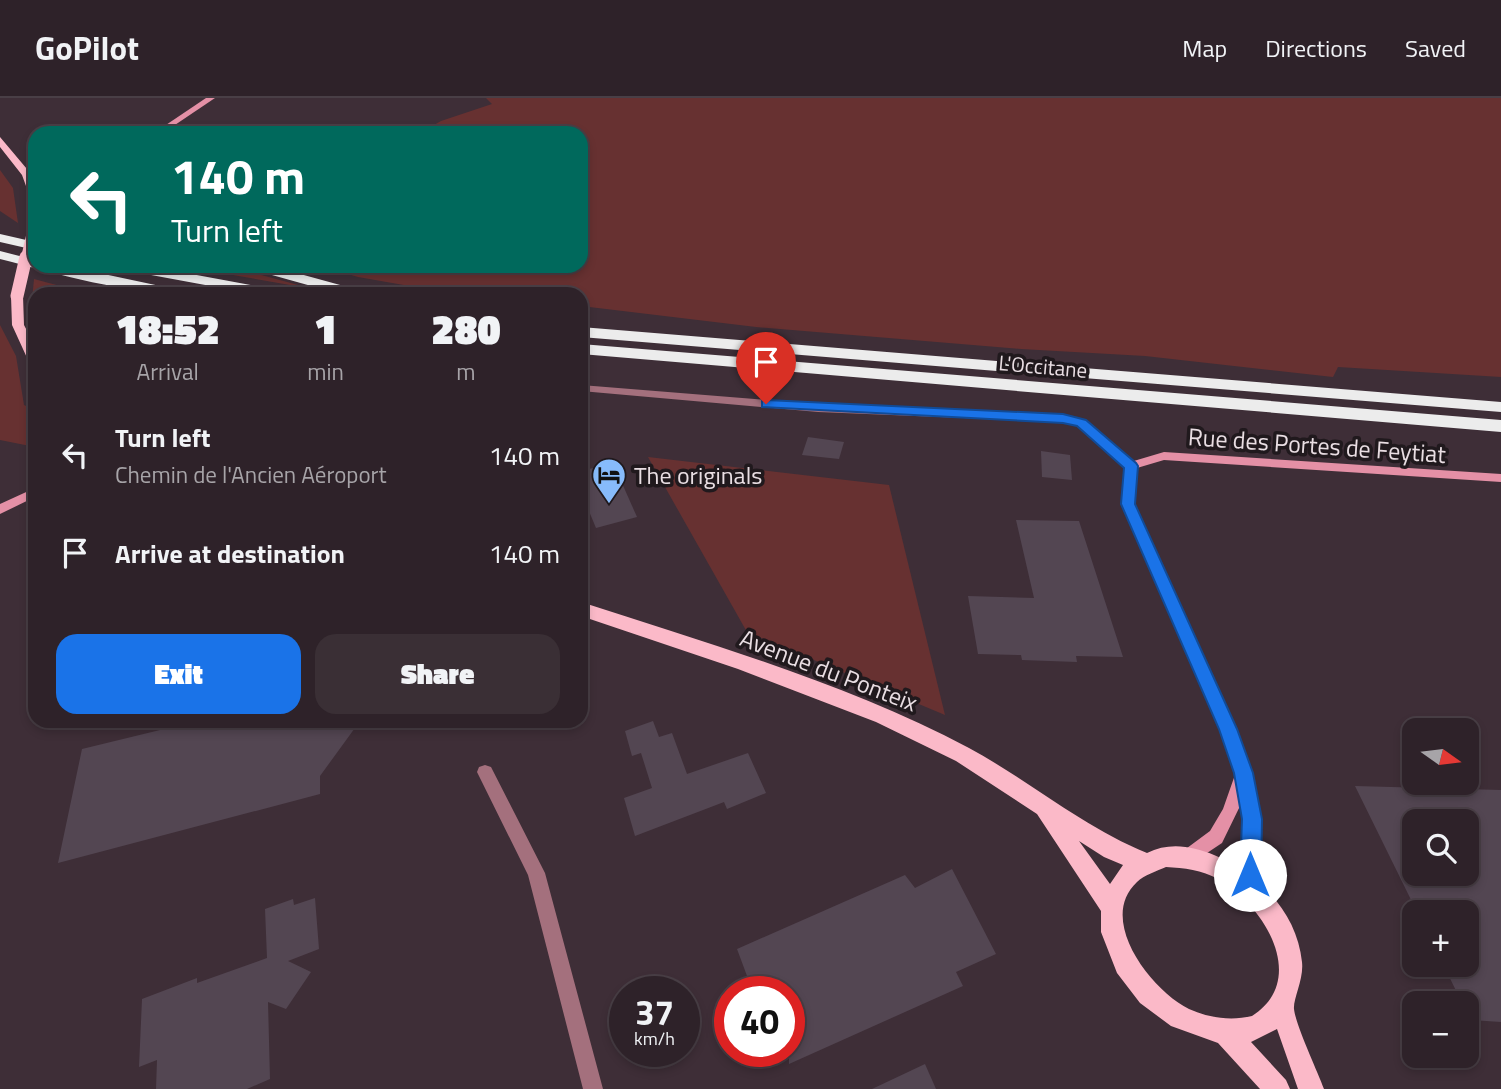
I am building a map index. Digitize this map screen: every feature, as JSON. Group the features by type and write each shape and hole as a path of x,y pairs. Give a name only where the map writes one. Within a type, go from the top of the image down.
{"highway":[{"path":"0,237 28,244"},
{"path":"0,255 28,262"},
{"path":"76,273 142,287"},
{"path":"162,273 240,287"},
{"path":"280,273 332,287"},
{"path":"106,280 116,287"},
{"name":"L'Occitane","path":"588,333 1501,407"},
{"name":"L'Occitane","path":"588,350 1501,426"}],"main road":[{"path":"0,140 28,172"},
{"path":"28,248 17,296 18,325 28,346"},
{"name":"Avenue du Ponteix","path":"588,611 745,664 883,716 963,755 1014,786 1043,809 1112,850 1143,862"},
{"name":"Avenue du Ponteix","path":"1043,809 1111,905"},
{"path":"1164,856 1189,857 1236,877 1256,895 1277,922 1289,952 1291,981 1282,1007 1267,1021 1248,1030 1225,1032 1195,1025 1166,1010 1140,987 1122,960 1112,932 1111,905 1117,887 1128,872 1143,862 1164,856"},
{"path":"1282,1007 1311,1089"},
{"path":"1225,1032 1277,1089"}],"street":[{"path":"169,126 211,98"},
{"path":"588,389 818,408 1063,418 1082,423 1131,466 1128,504 1228,729 1244,773 1252,819 1250,875 1256,895"},
{"name":"Rue des Portes de Feytiat","path":"1131,466 1164,456 1501,478"},
{"path":"0,509 28,495"},
{"path":"485,772 536,873 593,1089"},
{"path":"1189,857 1216,837 1230,812 1244,773"}],"shaded area":[{"path":"486,98 1501,98 1501,377 1338,367 1333,377 1145,356 1021,349 756,327 588,307 588,287 415,287 344,273 588,273 588,126 432,126 492,104"},
{"path":"0,170 13,188 18,223 0,211"},
{"path":"221,273 254,273 306,287"},
{"path":"34,279 64,287 33,287"},
{"path":"0,325 16,356 24,405 28,407 28,446 0,440"},
{"path":"648,457 889,485 945,715 747,632"}],"building":[{"path":"808,437 844,442 839,459 802,455"},
{"path":"1041,451 1070,455 1072,480 1042,477"},
{"name":"The originals","path":"613,463 637,517 596,528 588,509 588,469"},
{"path":"1016,520 1079,521 1123,657 1076,656 1077,662 1022,660 1021,655 978,654 968,596 1034,598"},
{"path":"653,721 659,737 672,733 687,774 748,753 766,793 727,809 724,802 635,836 624,798 652,788 641,753 632,756 625,731"},
{"path":"168,728 355,728 320,776 320,794 58,863 82,749"},
{"path":"1355,786 1402,787 1402,795 1479,795 1479,789 1501,790 1501,1022 1479,1021 1479,991 1456,991 1449,977 1479,977 1479,900 1411,900 1404,886 1479,886 1479,809 1402,809 1402,882"},
{"path":"952,869 996,954 956,972 963,986 805,1057 805,976 747,976 737,949 905,875 915,888"},
{"path":"315,898 319,949 288,961 311,972 286,1009 268,1002 270,1079 247,1089 156,1089 157,1060 139,1067 142,999 197,978 197,983 267,958 265,909 293,899 294,905"},
{"path":"925,1064 936,1089 872,1089"}],"place":[{"name":"The originals","path":"609,505"}],"route":[{"path":"766,404 1063,418 1082,423 1131,466 1128,504 1228,729 1244,773 1252,819 1250,875"}]}
